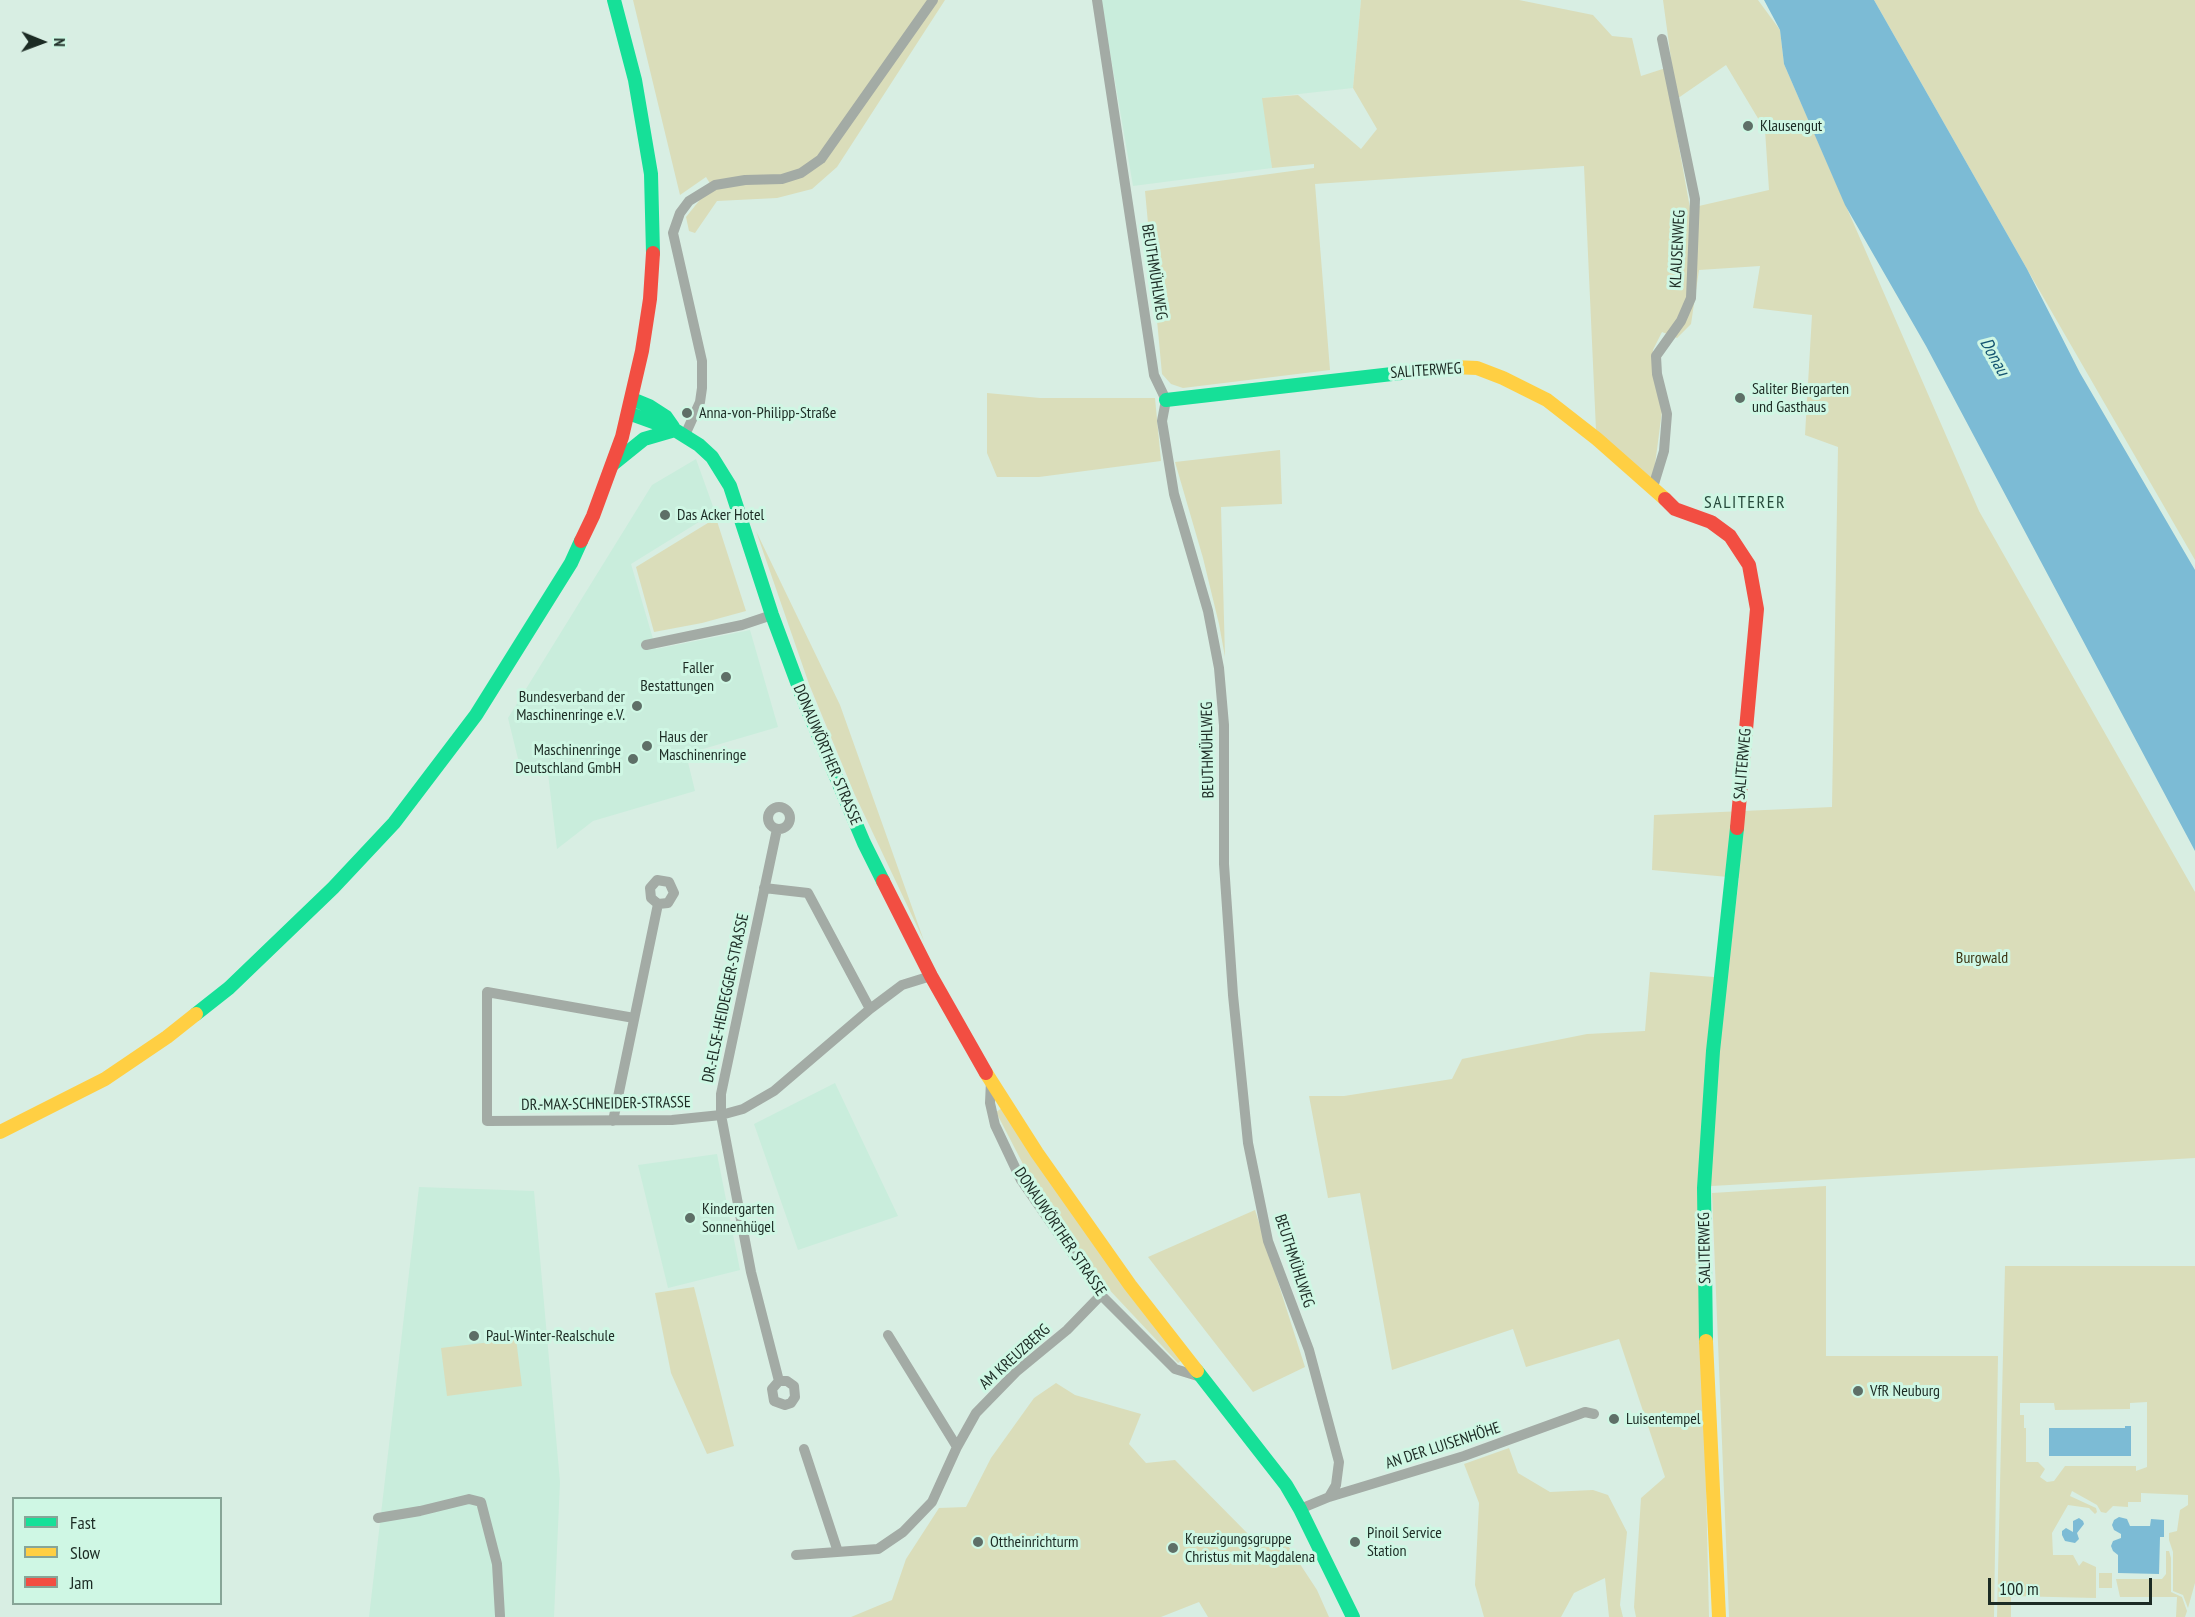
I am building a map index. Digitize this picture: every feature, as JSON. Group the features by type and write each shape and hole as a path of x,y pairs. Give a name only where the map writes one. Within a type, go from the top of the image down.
{"main road":[{"path":"0,1132 105,1079 166,1037 229,988 365,855 411,802 482,706 571,563 593,516 613,464 630,406 650,299 653,226 651,174 637,92 614,0"},
{"name":"SALITERWEG","path":"1166,400 1449,367 1477,368 1547,400 1653,487 1674,509 1711,522 1730,536 1749,565 1757,609 1731,897 1713,1051 1704,1188 1706,1362 1719,1617"},
{"name":"DONAUWÖRTHER STRASSE","path":"630,406 680,433 712,457 730,486 772,615 804,702 864,843 931,976 991,1081 1036,1153 1130,1285 1272,1466 1300,1509 1353,1617"},
{"path":"613,464 644,439 680,433"}],"street":[{"path":"680,433 700,402 702,388 702,361 673,233 680,213 688,201 715,185 745,180 782,179 801,173 821,159 933,0"},
{"name":"BEUTHMÜHLWEG","path":"1097,0 1154,375 1166,400 1162,422 1174,494 1208,611 1219,668 1224,725 1224,864 1233,994 1248,1143 1268,1241 1309,1350 1339,1462 1336,1485 1329,1497"},
{"name":"KLAUSENWEG","path":"1653,487 1664,451 1666,414 1656,356 1681,321 1691,298 1695,199 1662,39"},
{"path":"646,645 742,625 772,615"},
{"name":"DR.-ELSE-HEIDEGGER-STRASSE","path":"777,829 722,1094 721,1115 751,1272 779,1381"},
{"path":"764,888 808,893 870,1009"},
{"path":"613,1121 658,904"},
{"name":"DR.-MAX-SCHNEIDER-STRASSE","path":"634,1018 487,992 487,1121 672,1120 721,1115 743,1109 774,1091 870,1009 902,985 931,976"},
{"name":"DONAUWÖRTHER STRASSE","path":"991,1081 990,1103 995,1125 1021,1180 1101,1294 1175,1369 1202,1377"},
{"name":"AM KREUZBERG","path":"796,1555 878,1550 903,1532 932,1502 957,1447 976,1413 1016,1372 1067,1330 1101,1294"},
{"path":"888,1335 957,1447"},
{"name":"AN DER LUISENHÖHE","path":"1300,1509 1329,1497 1464,1456 1585,1412 1594,1414"},
{"path":"804,1449 838,1552"},
{"path":"378,1518 469,1499 481,1502 497,1564 500,1616"}],"shaded area":[{"path":"1101,0 1361,0 1353,88 1263,98 1272,168 1133,186"},
{"path":"696,459 715,512 631,564 656,649 750,630 778,727 686,754 695,791 593,821 557,849 547,765 521,771 508,718 652,485"},
{"path":"835,1083 898,1216 798,1250 754,1124"},
{"name":"Kindergarten Sonnenhügel","path":"717,1154 740,1270 668,1288 638,1165"},
{"name":"Paul-Winter-Realschule","path":"419,1187 534,1191 560,1482 554,1617 369,1617"}],"green space":[{"path":"633,0 945,0 837,167 812,189 777,198 717,201 695,233 689,231 686,217 703,196 714,190 706,177 680,195"},
{"name":"Burgwald","path":"1361,0 1519,0 1593,15 1612,36 1632,38 1641,76 1672,66 1663,0 1758,0 1780,30 1784,64 1979,511 2195,892 2195,1158 1712,1186 1699,1184 1709,1617 1636,1617 1634,1607 1641,1498 1665,1477 1619,1339 1526,1367 1513,1329 1392,1370 1360,1193 1328,1198 1309,1096 1344,1096 1452,1079 1462,1059 1587,1034 1645,1031 1650,972 1727,978 1739,878 1652,870 1654,815 1832,807 1838,447 1805,435 1812,315 1753,308 1760,266 1699,270 1691,324 1677,338 1662,332 1653,350 1652,370 1662,411 1653,480 1596,430 1584,166 1315,184 1330,370 1183,388 1171,384 1162,374 1145,191 1314,168 1314,164 1272,168 1262,98 1298,95 1361,149 1377,129 1353,88","holes":["1726,65 1765,130 1769,190 1690,208 1671,103"]},
{"path":"1874,0 2195,0 2195,560 2027,269"},
{"path":"987,393 1040,398 1155,398 1161,461 1039,477 997,477 987,453"},
{"path":"1280,450 1282,504 1221,507 1225,657 1203,558 1175,462"},
{"path":"716,518 746,611 702,623 654,632 636,567"},
{"path":"756,531 840,705 924,941 854,793 809,684"},
{"path":"1002,1108 1182,1360 1178,1363 1103,1283 1037,1191 996,1112"},
{"name":"VfR Neuburg","path":"1826,1186 1826,1356 1998,1356 1994,1617 1729,1617 1712,1193"},
{"path":"1255,1210 1305,1367 1253,1392 1148,1257"},
{"path":"2005,1266 2195,1266 2195,1583 2188,1608 2183,1595 2173,1591 2173,1552 2169,1533 2177,1531 2180,1510 2188,1505 2188,1495 2141,1493 2141,1502 2128,1502 2128,1507 2113,1506 2106,1513 2101,1512 2097,1505 2072,1491 2070,1496 2096,1508 2097,1512 2095,1514 2089,1508 2068,1505 2052,1533 2053,1555 2073,1555 2079,1566 2083,1561 2096,1567 2096,1598 2011,1596 2011,1617 1997,1617","holes":["2147,1402 2147,1467 2136,1471 2136,1466 2065,1466 2054,1481 2047,1482 2040,1477 2045,1469 2038,1462 2026,1462 2026,1428 2024,1428 2024,1415 2020,1415 2020,1403 2054,1403 2055,1410 2130,1409 2130,1403"]},
{"path":"694,1287 734,1446 707,1454 671,1373 655,1293"},
{"path":"516,1339 522,1386 447,1396 441,1348"},
{"path":"1056,1383 1075,1395 1141,1414 1129,1444 1146,1463 1175,1460 1254,1540 1281,1535 1317,1590 1329,1617 1208,1617 1199,1602 1161,1617 851,1617 892,1600 906,1559 939,1508 966,1507 991,1458 1034,1398"},
{"path":"1509,1448 1518,1473 1550,1492 1593,1490 1608,1495 1627,1532 1620,1605 1623,1617 1609,1617 1605,1578 1574,1593 1561,1617 1484,1617 1475,1585 1479,1503 1464,1464"},
{"path":"2166,1551 2169,1551 2171,1558 2171,1592 2182,1597 2187,1611 2185,1617 2176,1617 2177,1597 2120,1597 2116,1579 2162,1579 2166,1574"},
{"path":"2099,1573 2112,1573 2112,1588 2099,1588"}],"water":[{"name":"Donau","path":"1764,0 1874,0 2027,269 2080,373 2195,570 2195,851 1926,346 1845,205 1784,64 1780,30"},
{"path":"2125,1426 2131,1426 2131,1456 2049,1456 2049,1428 2125,1428"},
{"path":"2119,1517 2127,1519 2130,1526 2150,1526 2151,1519 2164,1520 2164,1537 2160,1537 2159,1574 2118,1573 2118,1555 2111,1546 2113,1541 2121,1538 2121,1534 2114,1530 2112,1525"},
{"path":"2079,1518 2084,1524 2077,1533 2079,1539 2075,1543 2065,1541 2062,1531 2066,1528 2073,1532 2073,1521"}],"traffic: fast":[{"path":"614,0 635,80 651,174 653,253"},
{"path":"1166,400 1453,367"},
{"path":"632,399 666,417 673,427"},
{"path":"628,413 675,430 699,445 712,457 730,486 772,615 804,701 864,843 883,881"},
{"path":"613,464 644,439 675,430"},
{"path":"196,1014 229,988 333,888 394,823 476,715 571,563 581,541"},
{"path":"1706,1341 1704,1188 1713,1051 1737,828"},
{"path":"1197,1371 1286,1485 1353,1617"}],"traffic: slow":[{"path":"1453,367 1477,368 1547,400 1597,439 1665,499"},
{"path":"0,1132 105,1079 167,1037 196,1014"},
{"path":"986,1073 1037,1153 1130,1285 1197,1371"},
{"path":"1706,1341 1719,1617"}],"traffic: jam":[{"path":"581,541 593,516 622,437 642,351 650,299 653,253"},
{"path":"1665,499 1675,509 1711,522 1730,536 1749,565 1757,609 1737,828"},
{"path":"883,881 931,976 986,1073"}],"place":[{"name":"Klausengut","path":"1748,126"},
{"name":"Saliter Biergarten und Gasthaus","path":"1740,398"},
{"name":"Anna-von-Philipp-Straße","path":"687,413"},
{"name":"Das Acker Hotel","path":"665,515"},
{"name":"Faller Bestattungen","path":"726,677"},
{"name":"Bundesverband der Maschinenringe e.V.","path":"637,706"},
{"name":"Haus der Maschinenringe","path":"647,746"},
{"name":"Maschinenringe Deutschland GmbH","path":"633,759"},
{"name":"Kindergarten Sonnenhügel","path":"690,1218"},
{"name":"Paul-Winter-Realschule","path":"474,1336"},
{"name":"VfR Neuburg","path":"1858,1391"},
{"name":"Luisentempel","path":"1614,1419"},
{"name":"Ottheinrichturm","path":"978,1542"},
{"name":"Pinoil Service Station","path":"1355,1542"},
{"name":"Kreuzigungsgruppe Christus mit Magdalena","path":"1173,1548"}],"district":[{"name":"SALITERER","path":"1745,503"}]}
